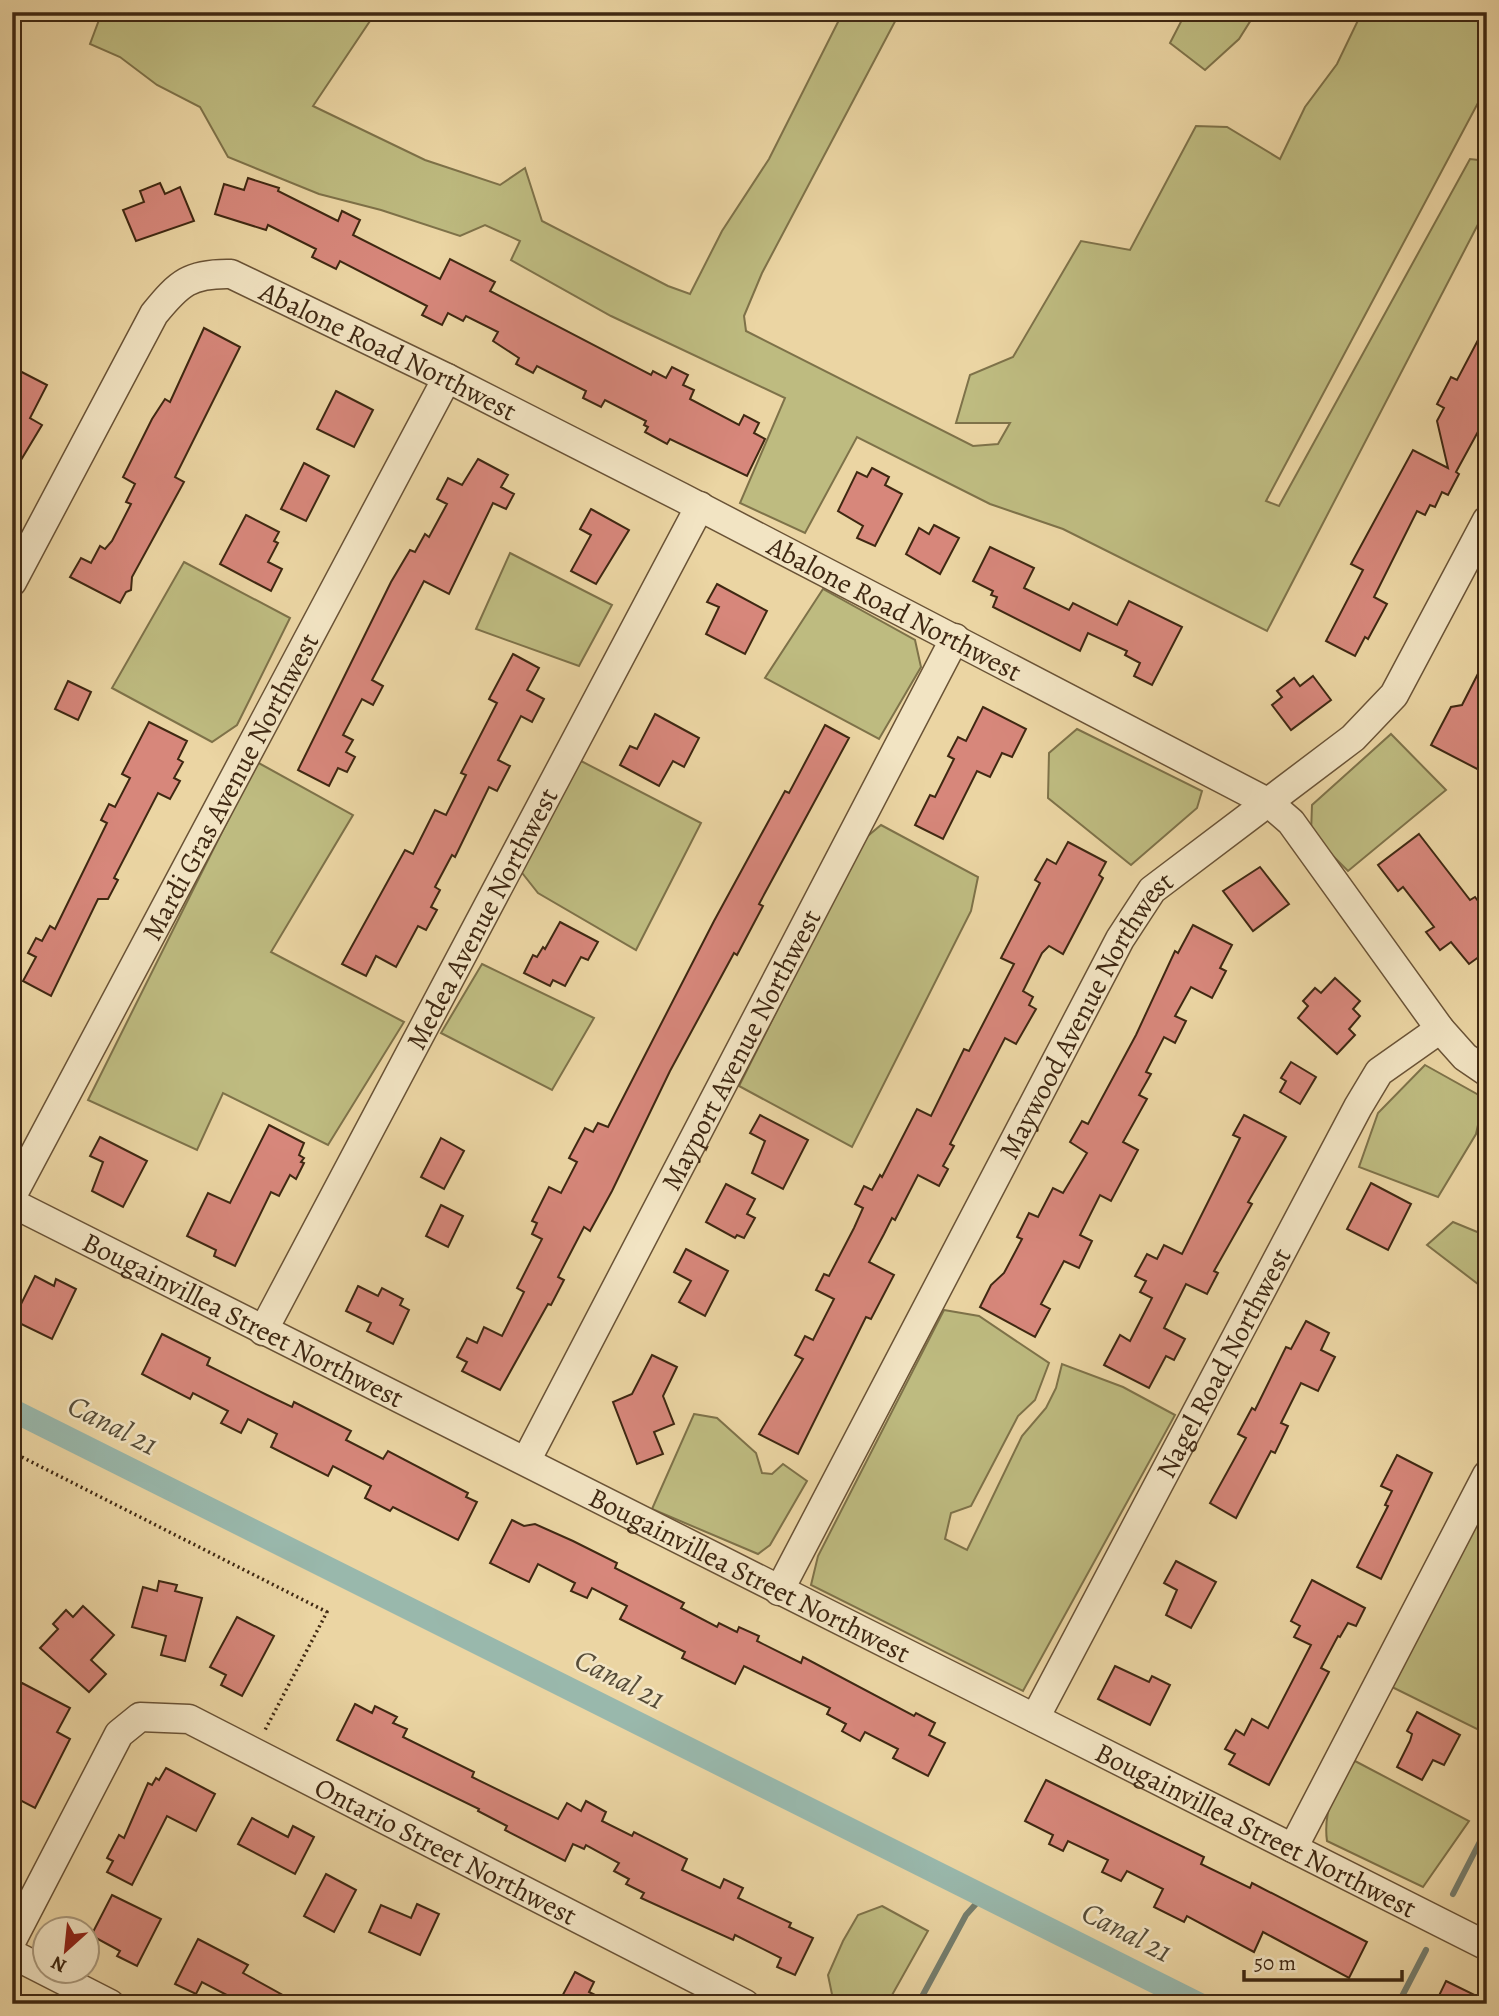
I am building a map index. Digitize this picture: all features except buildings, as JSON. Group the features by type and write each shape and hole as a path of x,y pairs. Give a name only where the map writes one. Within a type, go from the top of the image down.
{"street":[{"name":"Abalone Road Northwest","path":"12,582 154,314 173,290 203,274 231,274 261,286 447,378 700,506 1269,803 1291,822 1440,1030 1465,1057 1487,1072"},
{"name":"Mardi Gras Avenue Northwest","path":"12,1196 447,378"},
{"name":"Medea Avenue Northwest","path":"263,1331 700,506"},
{"name":"Maywood Avenue Northwest","path":"779,1591 1127,928 1152,890 1353,738 1394,695 1487,520"},
{"name":"Mayport Avenue Northwest","path":"526,1461 955,638"},
{"name":"Nagel Road Northwest","path":"1035,1718 1358,1107 1379,1072 1440,1030"},
{"name":"Bougainvillea Street Northwest","path":"12,1203 1487,1946"},
{"path":"1293,1848 1487,1475"},
{"name":"Ontario Street Northwest","path":"12,1940 119,1734 140,1717 188,1719 730,2000"},
{"path":"12,1954 110,2004"}],"path":[{"path":"12,1452 327,1612 253,1752"}],"shaded area":[{"path":"102,12 376,12 313,106 425,160 500,185 525,168 542,221 668,286 690,294 722,231 769,159 843,12 900,12 762,273 744,316 746,331 973,446 998,444 1010,423 956,423 970,375 1013,357 1081,241 1130,250 1196,126 1227,127 1280,159 1305,107 1337,64 1362,12 1487,12 1487,86 1266,501 1279,506 1470,159 1487,161 1487,207 1267,631 1063,529 990,504 857,437 805,533 740,503 785,398 611,316 511,260 520,241 485,225 460,236 381,210 319,194 228,157 200,107 157,85 120,57 90,44"},
{"path":"1186,12 1256,12 1239,39 1205,70 1170,43"},
{"path":"510,553 612,605 579,666 476,629"},
{"path":"184,562 290,618 237,725 212,742 112,688"},
{"path":"823,589 915,640 921,667 879,739 765,678"},
{"path":"1077,729 1202,791 1197,808 1131,865 1048,798 1049,753"},
{"path":"1391,734 1446,790 1348,871 1311,834 1312,805"},
{"path":"581,761 701,823 636,950 538,893 519,869"},
{"path":"257,762 353,815 271,952 404,1022 328,1145 223,1093 197,1150 88,1100"},
{"path":"881,825 978,877 971,911 852,1147 739,1086 863,840"},
{"path":"482,964 594,1018 552,1090 441,1033"},
{"path":"1425,1065 1484,1098 1476,1134 1438,1197 1359,1167 1378,1113"},
{"path":"1453,1222 1487,1236 1487,1291 1427,1245"},
{"path":"944,1310 979,1316 1049,1363 1035,1400 1018,1416 971,1506 951,1513 945,1539 967,1550 1022,1436 1046,1408 1056,1388 1062,1364 1123,1387 1175,1415 1023,1691 811,1585 818,1556"},
{"path":"694,1414 717,1418 756,1453 762,1473 772,1474 783,1464 807,1481 770,1545 758,1554 652,1509"},
{"path":"1487,1511 1487,1734 1392,1687 1479,1520"},
{"path":"1355,1761 1469,1821 1423,1887 1327,1841 1327,1819 1332,1798"},
{"path":"882,1906 928,1931 887,2004 834,2004 828,1975 843,1941 858,1915"}],"waterway":[{"name":"Canal 21","path":"12,1410 1199,2004"},
{"path":"1453,1894 1487,1828"},
{"path":"918,2004 966,1915 983,1896"},
{"path":"1398,2004 1426,1950"}]}
